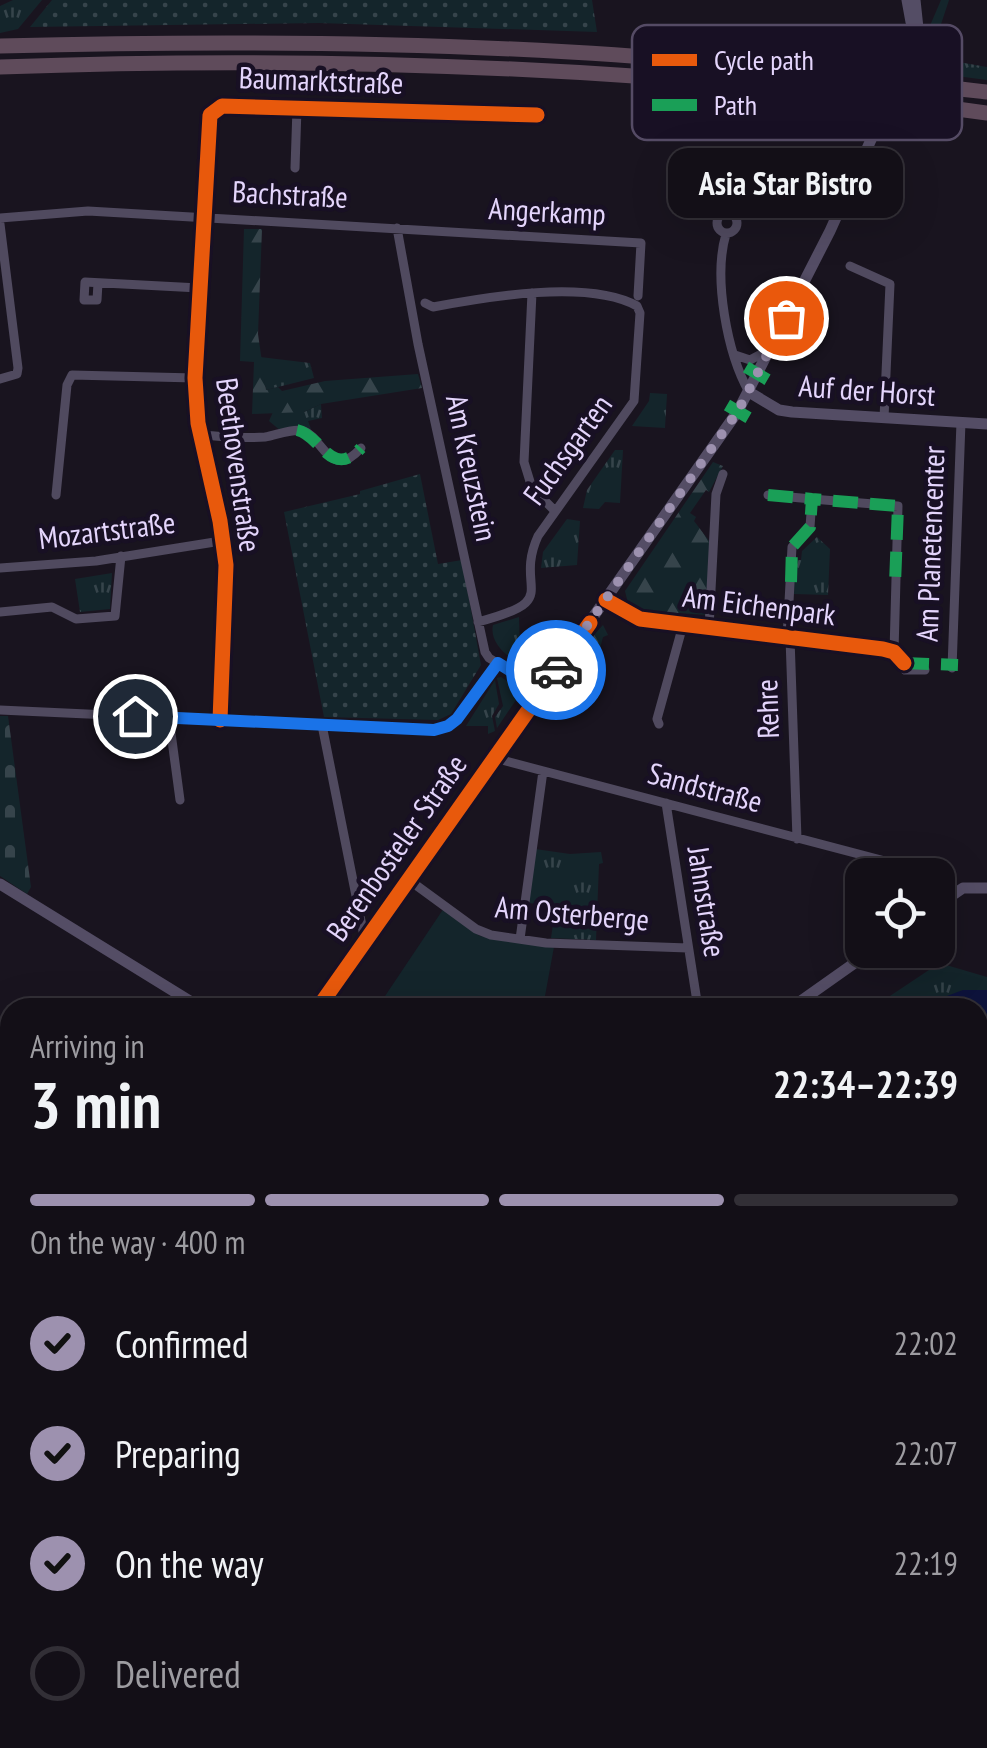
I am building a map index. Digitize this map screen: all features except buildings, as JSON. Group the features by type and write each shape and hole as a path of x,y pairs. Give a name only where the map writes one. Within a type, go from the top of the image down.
{"highway":[{"path":"0,46 228,42 632,57"},
{"path":"0,66 228,62 530,70 632,78"},
{"path":"962,89 987,92"},
{"path":"962,110 987,113"}],"street":[{"path":"906,0 910,25"},
{"path":"915,0 918,25"},
{"name":"Baumarktstraße","path":"203,218 210,115 222,106 536,115"},
{"name":"Baumarktstraße","path":"295,168 297,108"},
{"name":"Berenbosteler Straße","path":"325,998 749,392 830,232 870,140"},
{"name":"Bachstraße","path":"0,221 88,211 397,228"},
{"name":"Beethovenstraße","path":"203,218 195,378 200,436 226,566 220,720"},
{"path":"0,221 17,374 0,379"},
{"name":"Angerkamp","path":"397,228 641,242 638,296"},
{"name":"Am Kreuzstein","path":"397,228 478,622 485,652 498,663"},
{"path":"726,234 720,262 733,353 749,392"},
{"path":"850,266 890,284 884,418"},
{"path":"98,283 199,288"},
{"path":"532,293 524,462 532,488 555,511"},
{"name":"Fuchsgarten","path":"425,303 433,308 532,293 613,298 633,303 640,314 634,401 534,544 531,596 525,606 478,622"},
{"path":"733,353 750,360 772,348"},
{"path":"56,496 69,378 76,374 195,378"},
{"name":"Auf der Horst","path":"749,392 779,410 987,424"},
{"name":"Am Planetencenter","path":"952,668 961,422"},
{"path":"200,436 250,438 301,430 313,436 325,455 333,459 354,455 360,448"},
{"name":"Am Eichenpark","path":"710,628 716,494 723,474"},
{"path":"768,495 898,506 894,652"},
{"name":"Am Eichenpark","path":"789,638 792,547 810,527 812,499"},
{"name":"Mozartstraße","path":"0,568 221,541"},
{"path":"0,612 52,606 76,619 115,616 121,556"},
{"name":"Am Eichenpark","path":"606,600 640,618 894,652 905,670 926,670"},
{"name":"Am Eichenpark","path":"659,724 657,719 683,624"},
{"name":"Rehre","path":"789,638 797,839"},
{"path":"0,710 442,729 457,719 498,663 541,690"},
{"path":"169,718 180,800"},
{"path":"322,725 365,941"},
{"name":"Sandstraße","path":"494,758 872,858"},
{"path":"520,940 544,771"},
{"name":"Jahnstraße","path":"666,803 696,998"},
{"name":"Am Osterberge","path":"409,880 481,932 520,940 688,948"},
{"path":"0,884 185,998"},
{"path":"955,893 968,887 987,888"},
{"path":"804,998 847,968"}],"green space":[{"path":"13,0 42,0 18,29 0,33 0,6"},
{"path":"52,0 592,0 597,32 319,23 30,27"},
{"path":"941,0 949,0 941,25 930,25"},
{"path":"962,63 987,67 987,80 962,77"},
{"path":"244,229 262,229 258,334 266,390 418,374 422,388 321,404 304,412 252,414 254,362 240,361"},
{"path":"260,357 310,363 314,378 266,390"},
{"path":"650,393 667,394 665,428 632,426"},
{"path":"321,404 322,418 308,421 311,429 295,426 281,431 269,421 273,412 304,412"},
{"path":"615,450 623,450 620,503 605,502 599,509 583,508 587,490"},
{"path":"713,462 723,466 709,492 706,490 690,513 710,542 708,615 647,611 628,603 625,591"},
{"path":"420,474 438,564 462,560 481,665 451,714 438,720 324,717 284,512 360,494"},
{"path":"567,519 580,521 577,565 541,568 543,552"},
{"path":"817,537 830,549 828,595 794,594 795,560 801,560 802,551"},
{"path":"112,573 110,609 80,612 75,579"},
{"path":"519,617 520,650 552,652 539,670 515,661 495,641 493,625"},
{"path":"603,625 608,635 603,637 590,685 577,697 571,694 562,701 547,696 578,652"},
{"path":"497,678 522,691 497,728 495,717 503,706"},
{"path":"495,680 499,704 492,716 495,731 488,734 488,726 466,726"},
{"path":"0,716 8,716 31,887 27,894 0,876"},
{"path":"535,849 570,854 601,852 596,940 551,938 556,905 527,903"},
{"path":"444,908 480,936 554,947 545,998 384,998"},
{"path":"936,968 955,968 987,977 987,998 887,998"}],"shaded area":[{"path":"963,990 987,990 987,998 942,998"}],"marked path":[{"path":"746,367 768,380"},
{"path":"727,405 749,418"},
{"path":"297,430 334,458 351,457 361,448"},
{"path":"768,495 812,499"},
{"path":"791,582 792,547 810,527 812,499 898,506 895,584"},
{"path":"904,663 958,665"}],"cycle path":[{"path":"220,720 226,565 198,423 195,378 210,115 222,106 537,115"},
{"path":"606,600 640,619 883,649 894,652 904,663"},
{"path":"325,998 590,623"}],"way so far":[{"path":"556,670 738,411 786,318"}],"place":[{"name":"Asia Star Bistro","path":"786,318"}],"route":[{"path":"135,716 434,730 457,719 498,663 541,690 556,670"}]}
